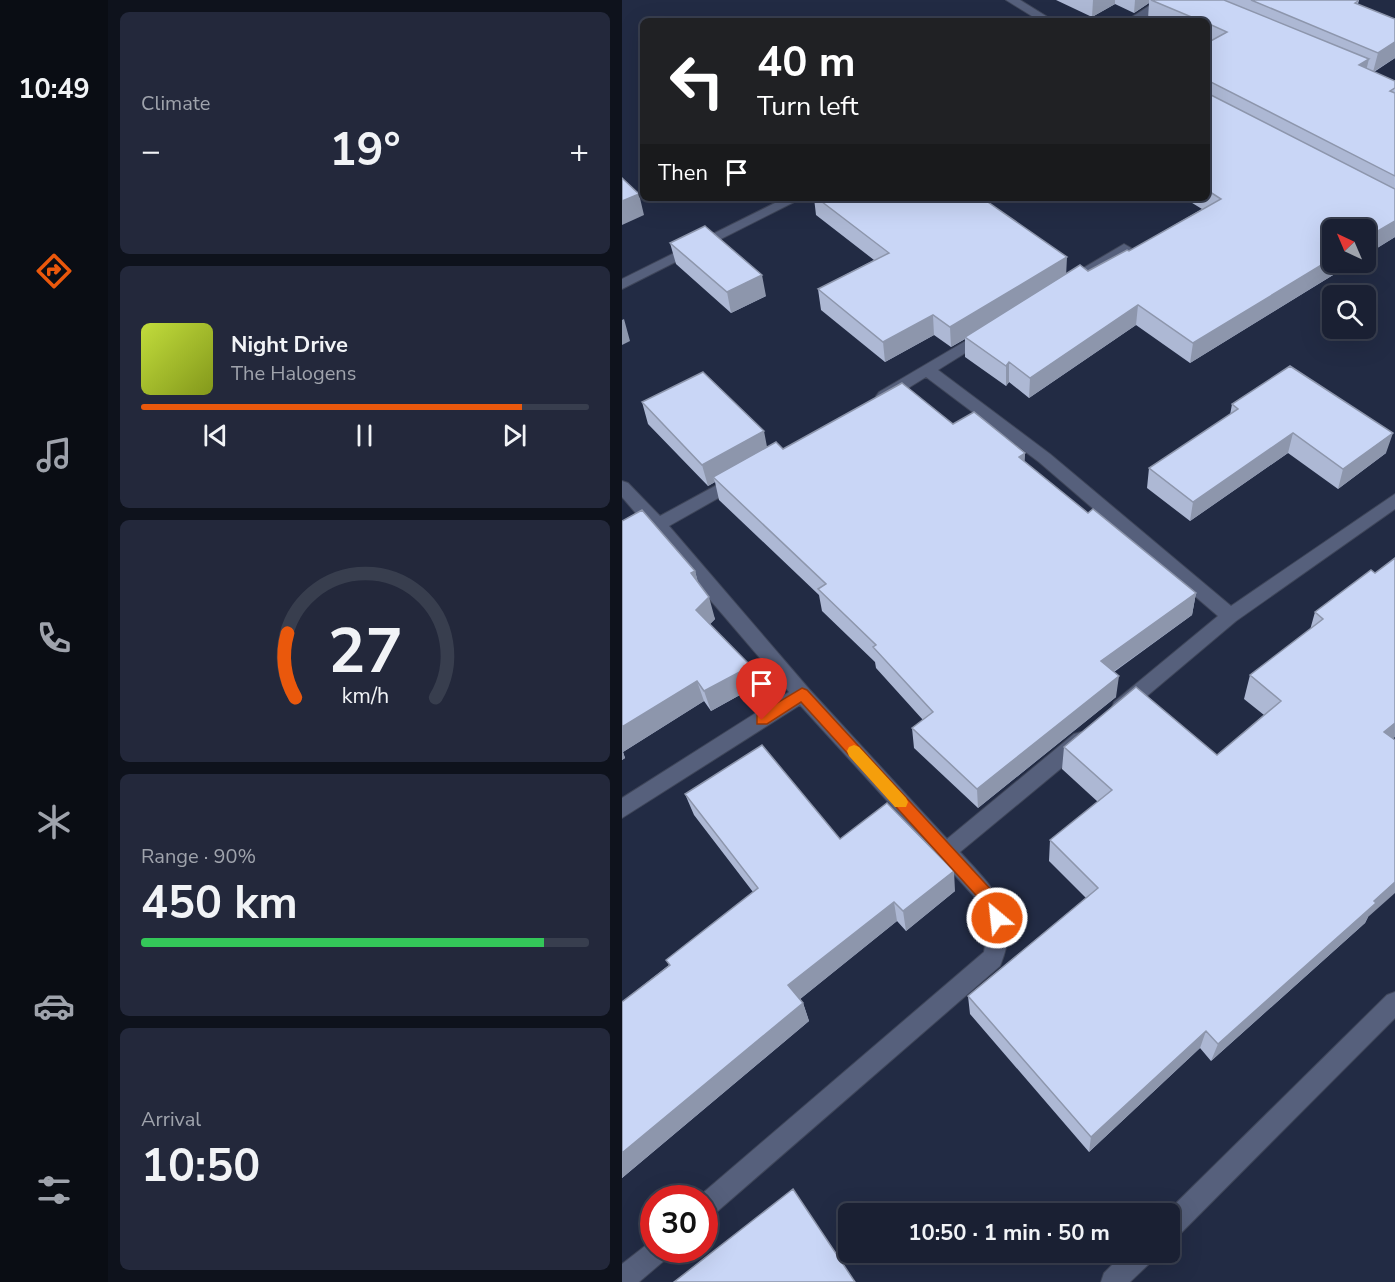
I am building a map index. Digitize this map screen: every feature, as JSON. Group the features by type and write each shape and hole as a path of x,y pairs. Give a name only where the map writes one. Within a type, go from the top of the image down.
{"street":[{"path":"1012,0 1043,18"},
{"path":"1137,18 1166,0"},
{"path":"622,285 788,201"},
{"path":"1055,291 1124,248"},
{"path":"865,406 928,371 996,328"},
{"path":"928,371 978,404 1019,437 1230,616"},
{"path":"658,525 751,472"},
{"path":"626,498 658,525 802,694 989,898 997,918 1000,940 992,959 718,1196"},
{"path":"1111,715 1230,616 1394,500"},
{"path":"622,809 802,694"},
{"path":"946,852 1093,730"},
{"path":"1180,1216 1394,1002"},
{"path":"622,1280 642,1263"},
{"path":"1113,1282 1132,1263"}],"building":[{"path":"1151,0 1224,0 1369,59 1359,65 1395,81 1395,88 1390,91 1395,93 1395,176 1210,82 1210,41 1227,32 1210,24 1210,18 1194,18"},
{"path":"1251,0 1357,0 1355,3 1395,19 1395,42 1378,53"},
{"path":"1210,95 1395,189 1395,221 1376,232 1376,219 1322,219 1322,265 1193,343 1138,305 1030,378 1009,362 1006,366 965,337 1080,265 1088,271 1129,251 1221,199 1210,192"},
{"path":"622,178 639,194 622,201"},
{"path":"821,201 986,201 1067,257 950,327 933,315 883,342 818,289 889,253"},
{"path":"705,226 762,275 727,292 670,243"},
{"path":"1290,366 1393,433 1343,469 1293,433 1193,502 1149,468 1238,409 1232,404"},
{"path":"703,372 764,431 702,465 642,402"},
{"path":"902,383 953,424 974,412 1025,453 1019,457 1088,513 1093,509 1196,593 1101,661 1119,676 977,789 912,728 933,712 873,647 876,645 818,589 826,584 713,477 776,442 783,449"},
{"path":"642,510 695,571 691,573 709,597 696,610 751,666 704,691 697,681 622,727 622,521"},
{"path":"1395,558 1395,723 1384,732 1395,740 1395,882 1374,901 1376,903 1218,1044 1206,1031 1091,1137 968,996 1098,888 1050,840 1112,790 1064,747 1136,687 1217,755 1281,701 1250,675 1323,619 1315,612 1371,570 1375,573"},
{"path":"762,745 840,839 887,803 954,871 903,911 894,902 788,985 803,1003 622,1153 622,1002 670,965 666,960 758,888 685,794"},
{"path":"793,1189 838,1256 838,1263 842,1263 855,1282 674,1282 698,1263 718,1263 718,1248"}],"slow traffic":[{"path":"854,751 901,802"}],"route":[{"path":"762,720 802,694 989,898 997,918"}]}
